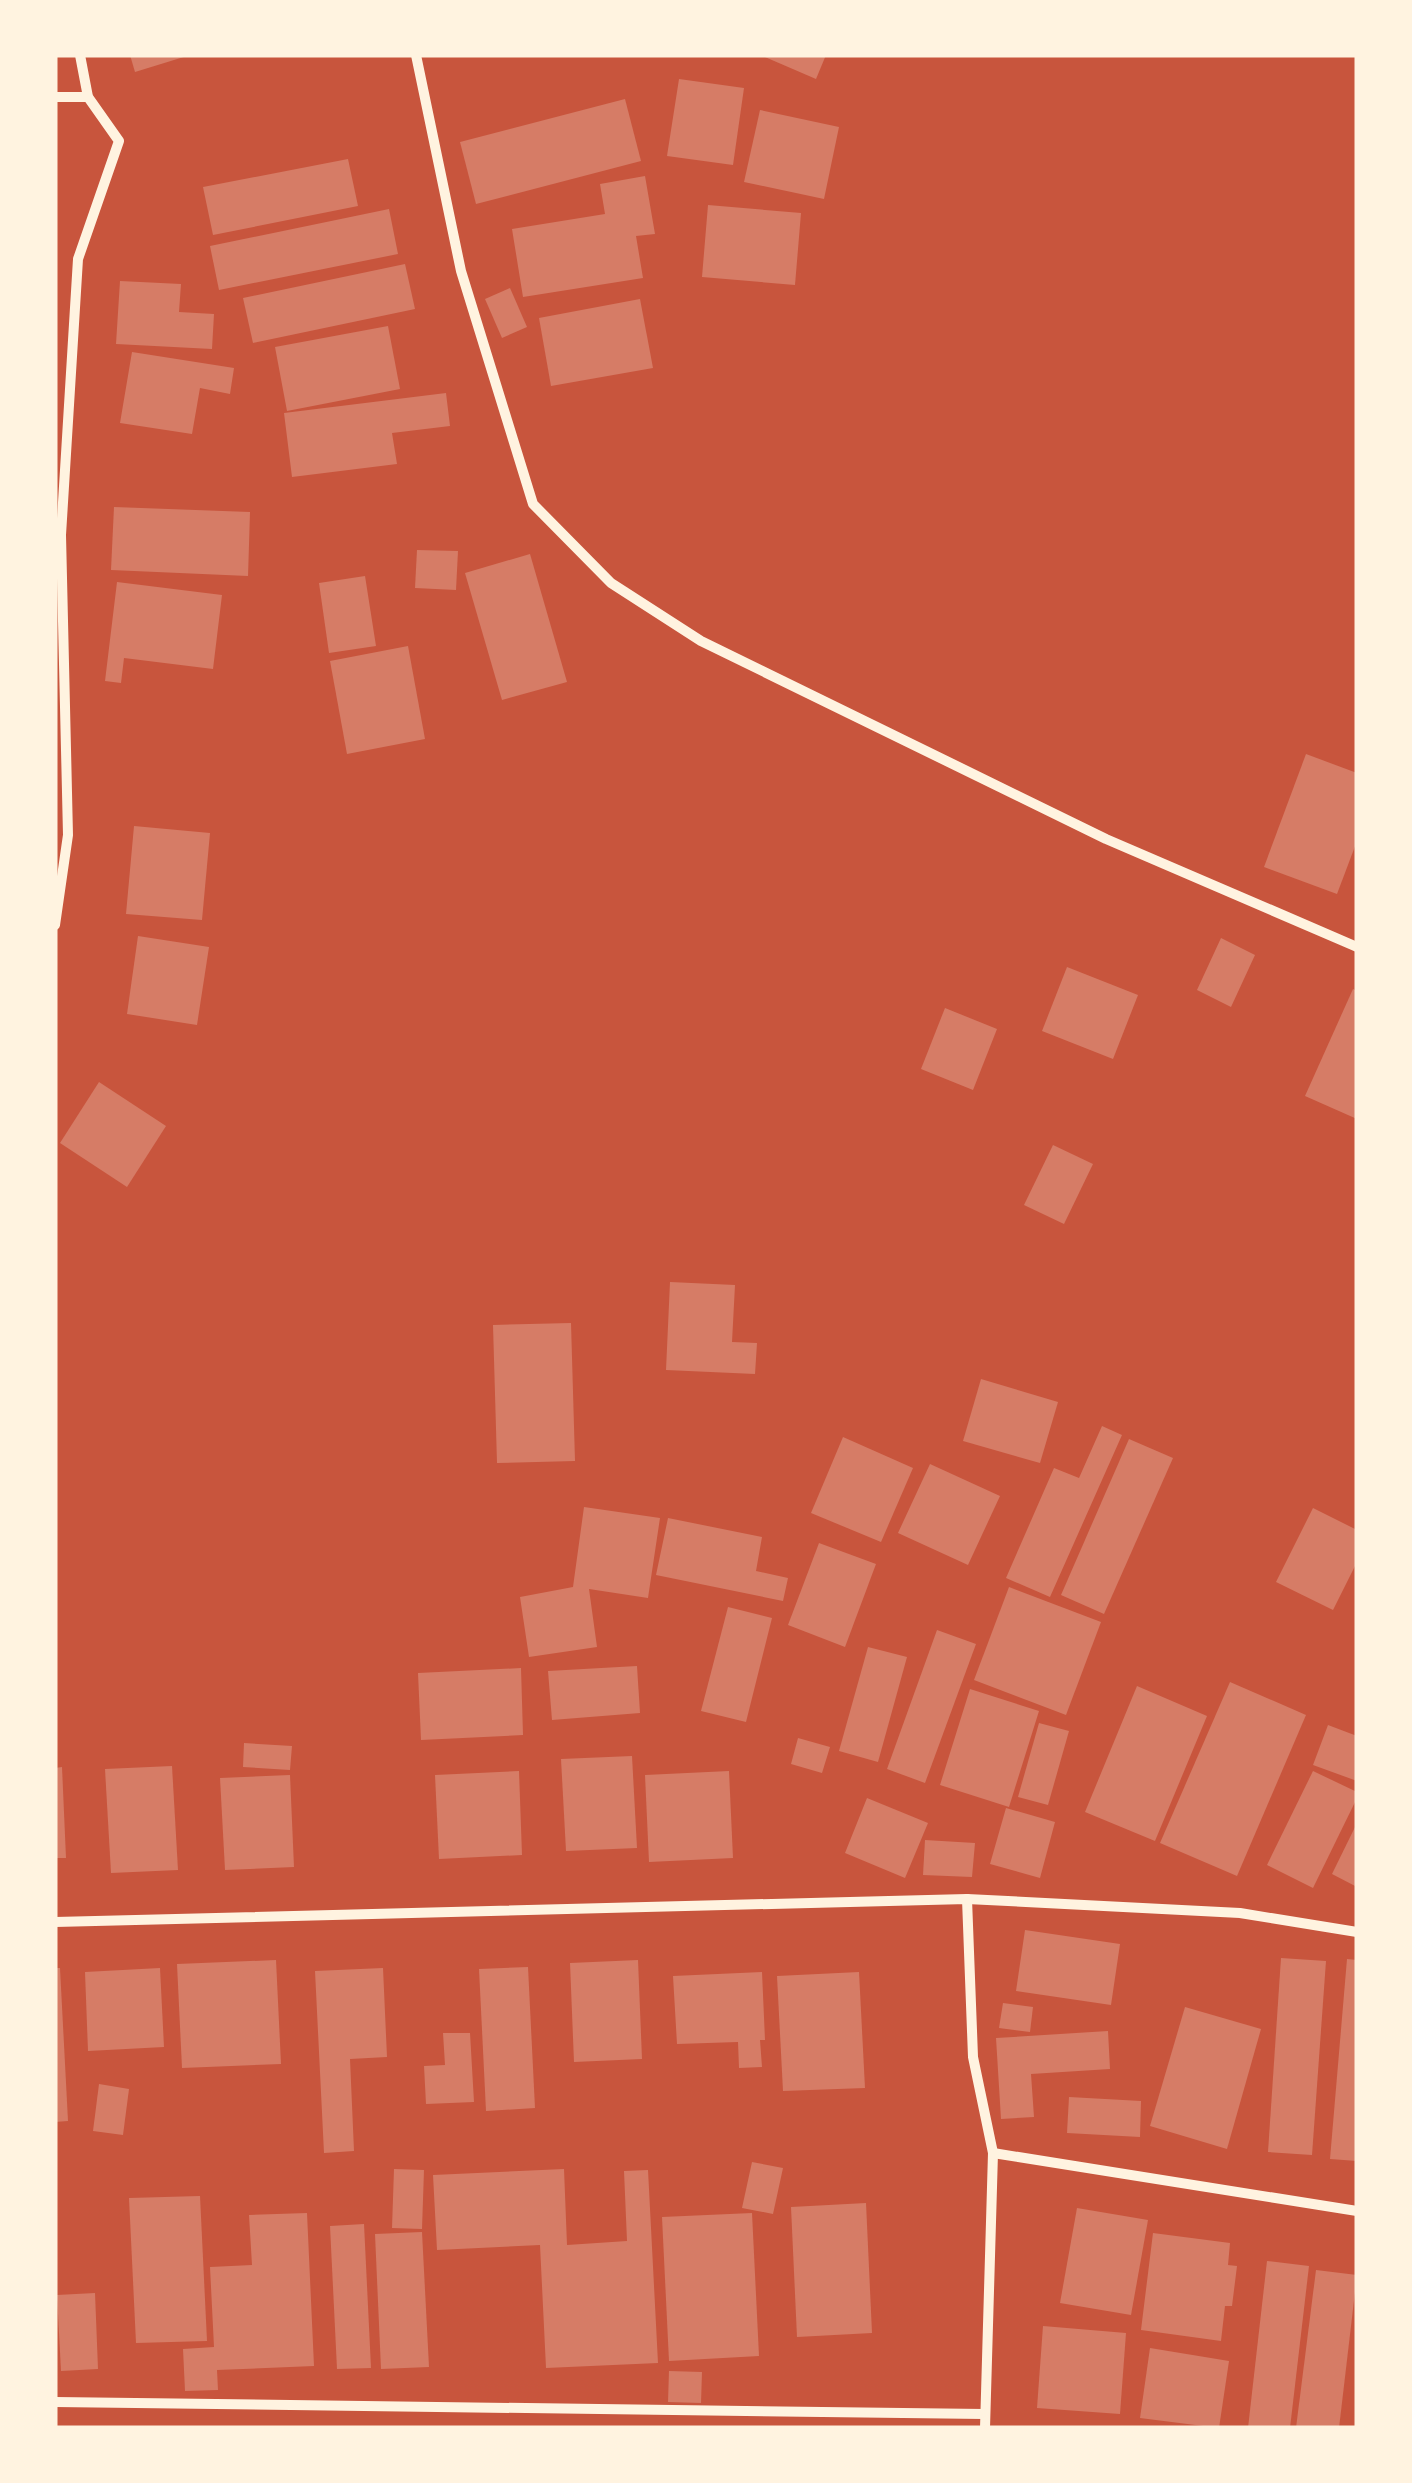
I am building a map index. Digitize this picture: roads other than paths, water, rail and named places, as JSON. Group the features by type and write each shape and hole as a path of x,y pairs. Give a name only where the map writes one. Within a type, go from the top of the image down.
{"street":[{"path":"55,924 68,834 60,535 78,258 119,141 88,96 80,55"},
{"path":"416,55 461,271 533,504 611,582 701,641 772,676 1106,838 1357,947"},
{"path":"55,96 88,96"},
{"path":"967,1899 973,2057 992,2153 985,2428"},
{"path":"55,1922 967,1899 1240,1913 1357,1932"},
{"path":"992,2153 1357,2211"},
{"path":"55,2402 984,2414"}]}
